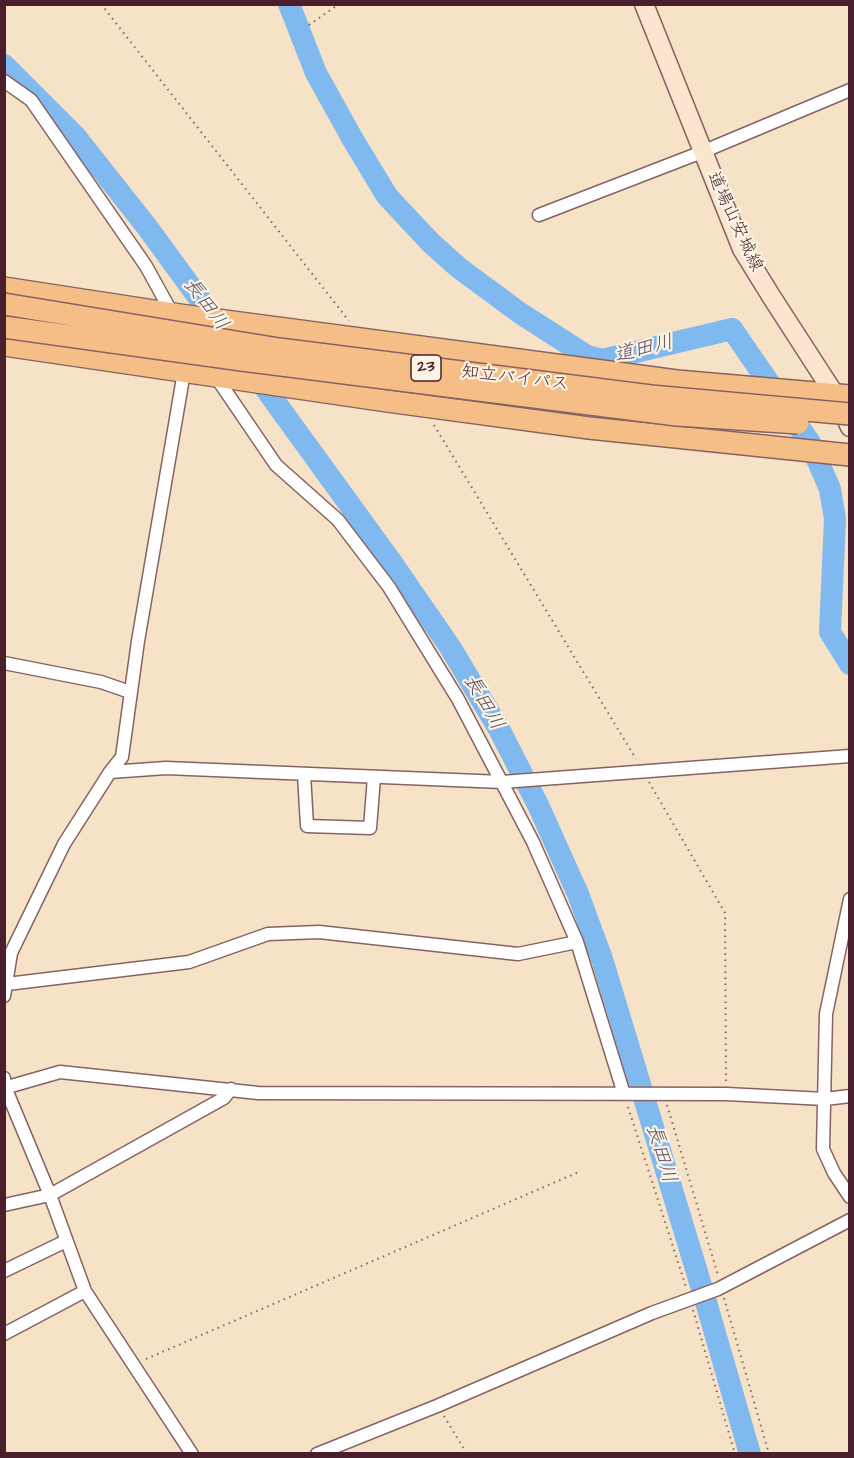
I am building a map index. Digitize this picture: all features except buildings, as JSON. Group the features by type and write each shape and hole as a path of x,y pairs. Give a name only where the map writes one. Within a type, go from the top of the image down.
{"highway":[{"name":"23","path":"4,288 176,314 677,381 842,395"},
{"name":"知立バイパス","path":"4,304 279,349 651,396 849,414"},
{"name":"知立バイパス","path":"4,327 242,360 677,415 849,427"},
{"name":"23","path":"4,345 244,381 589,428 849,455"}],"main road":[{"name":"道場山安城線","path":"644,4 742,249 771,296 842,395 849,427"}],"street":[{"path":"4,81 31,100 146,266 216,377 276,465 338,520 389,587 458,699 533,842 577,942 624,1094"},
{"path":"538,215 702,152 849,90"},
{"path":"184,372 130,692 122,758 110,772 64,844 8,952 6,990 189,962 268,934 319,932 518,954 577,942"},
{"path":"4,663 101,682 130,692"},
{"path":"110,772 166,768 502,782 849,756"},
{"path":"304,774 307,826 370,828 374,777"},
{"path":"849,899 826,1014 823,1149 849,1197"},
{"path":"192,1454 85,1291 50,1195 5,1084 60,1072 258,1093 663,1093 825,1099 849,1096"},
{"path":"4,1205 50,1195 224,1098 231,1089"},
{"path":"316,1454 437,1406 689,1298 720,1288 849,1220"},
{"path":"4,1270 66,1242"},
{"path":"4,1334 85,1291"}],"path":[{"path":"101,4 350,323"},
{"path":"309,25 339,4"},
{"path":"433,424 643,771 725,913 726,1094"},
{"path":"663,1093 769,1454"},
{"path":"624,1094 689,1298 735,1454"},
{"path":"134,1365 580,1171"},
{"path":"437,1406 467,1454"}],"waterway":[{"name":"道田川","path":"289,4 316,73 387,196 431,243 459,268 520,313 587,356 602,360 732,329 810,443 830,489 835,519 830,632 850,664"},
{"name":"長田川","path":"4,65 76,137 147,227 223,331"},
{"name":"長田川","path":"252,370 450,647 499,729 538,805 578,894 602,959 750,1454"}]}
